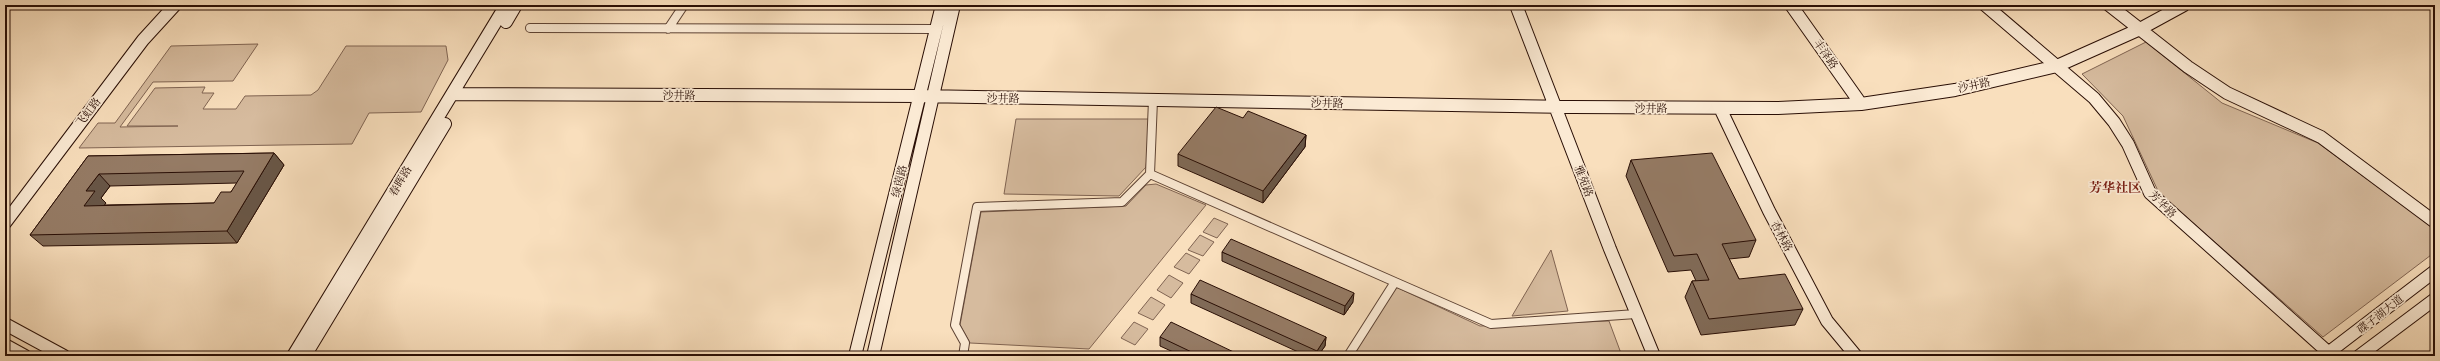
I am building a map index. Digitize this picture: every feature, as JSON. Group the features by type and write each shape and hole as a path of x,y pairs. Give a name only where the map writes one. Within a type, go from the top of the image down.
{"street":[{"name":"飞虹路","path":"5,223 143,40 175,5"},
{"name":"春晖路","path":"305,356 458,94 506,5"},
{"name":"春晖路","path":"294,356 458,94 516,5"},
{"path":"668,29 677,18 684,5"},
{"path":"530,28 936,29 942,5"},
{"name":"绿茵路","path":"873,356 922,143 936,96 954,5"},
{"name":"雅苑路","path":"1516,5 1636,314 1654,356"},
{"name":"丰泽路","path":"1791,5 1861,104"},
{"name":"芳华路","path":"1985,5 2094,98 2114,122 2128,144 2150,193 2326,354"},
{"path":"2109,5 2188,67 2227,93 2321,137 2435,222"},
{"name":"沙井路","path":"458,94 936,96 1556,107 1720,108 1861,104 1955,90 2057,66 2140,30 2184,5"},
{"name":"绿茵路","path":"855,356 918,96 920,73 929,62 936,29"},
{"path":"963,356 965,343 955,325 977,207 1122,202 1150,174 1153,100"},
{"name":"杏林路","path":"1720,108 1769,211 1827,321 1856,356"},
{"path":"1150,174 1491,324 1636,314"},
{"name":"碟子湖大道","path":"2326,354 2435,271"},
{"path":"1348,356 1395,282"},
{"name":"碟子湖大道","path":"2358,356 2435,299"},
{"path":"5,324 64,356"},
{"path":"5,345 25,356"}],"shaded area":[{"path":"2146,42 2222,103 2318,143 2435,229 2435,252 2323,337 2159,193 2123,116 2082,74"},
{"path":"258,44 233,81 153,82 120,127 178,126 127,126 155,88 205,87 202,93 214,93 203,109 236,109 245,96 311,95 318,90 346,46 446,46 448,60 421,112 369,113 352,144 79,148 98,123 115,123 171,46"},
{"path":"1016,119 1151,119 1146,167 1119,196 1004,194"},
{"path":"1156,184 1206,205 1089,349 970,343 960,325 981,212 1126,206 1146,185"},
{"path":"1214,218 1228,224 1217,238 1203,232"},
{"path":"1200,235 1214,242 1203,256 1188,250"},
{"path":"1551,250 1568,311 1512,316"},
{"path":"1186,253 1200,260 1189,274 1174,267"},
{"path":"1169,275 1183,283 1171,298 1157,290"},
{"path":"1396,287 1480,326 1609,321 1622,356 1353,356"},
{"path":"1151,297 1165,305 1153,320 1138,313"},
{"path":"1134,322 1148,329 1135,345 1121,338"}],"building":[{"path":"1216,107 1243,118 1248,111 1306,135 1263,191 1178,154"},
{"path":"274,153 227,231 30,235 88,156","holes":["244,171 231,192 221,192 214,203 84,206 95,191 86,191 99,174"]},
{"path":"1712,153 1756,240 1722,244 1739,279 1785,274 1803,309 1709,319 1692,281 1709,280 1697,254 1674,256 1631,160"},
{"path":"1231,239 1354,293 1345,306 1222,252"},
{"path":"1200,280 1326,337 1317,351 1191,294"},
{"path":"1171,322 1242,356 1200,356 1160,337"}],"district":[{"name":"芳华社区","path":"2115,187"}]}
